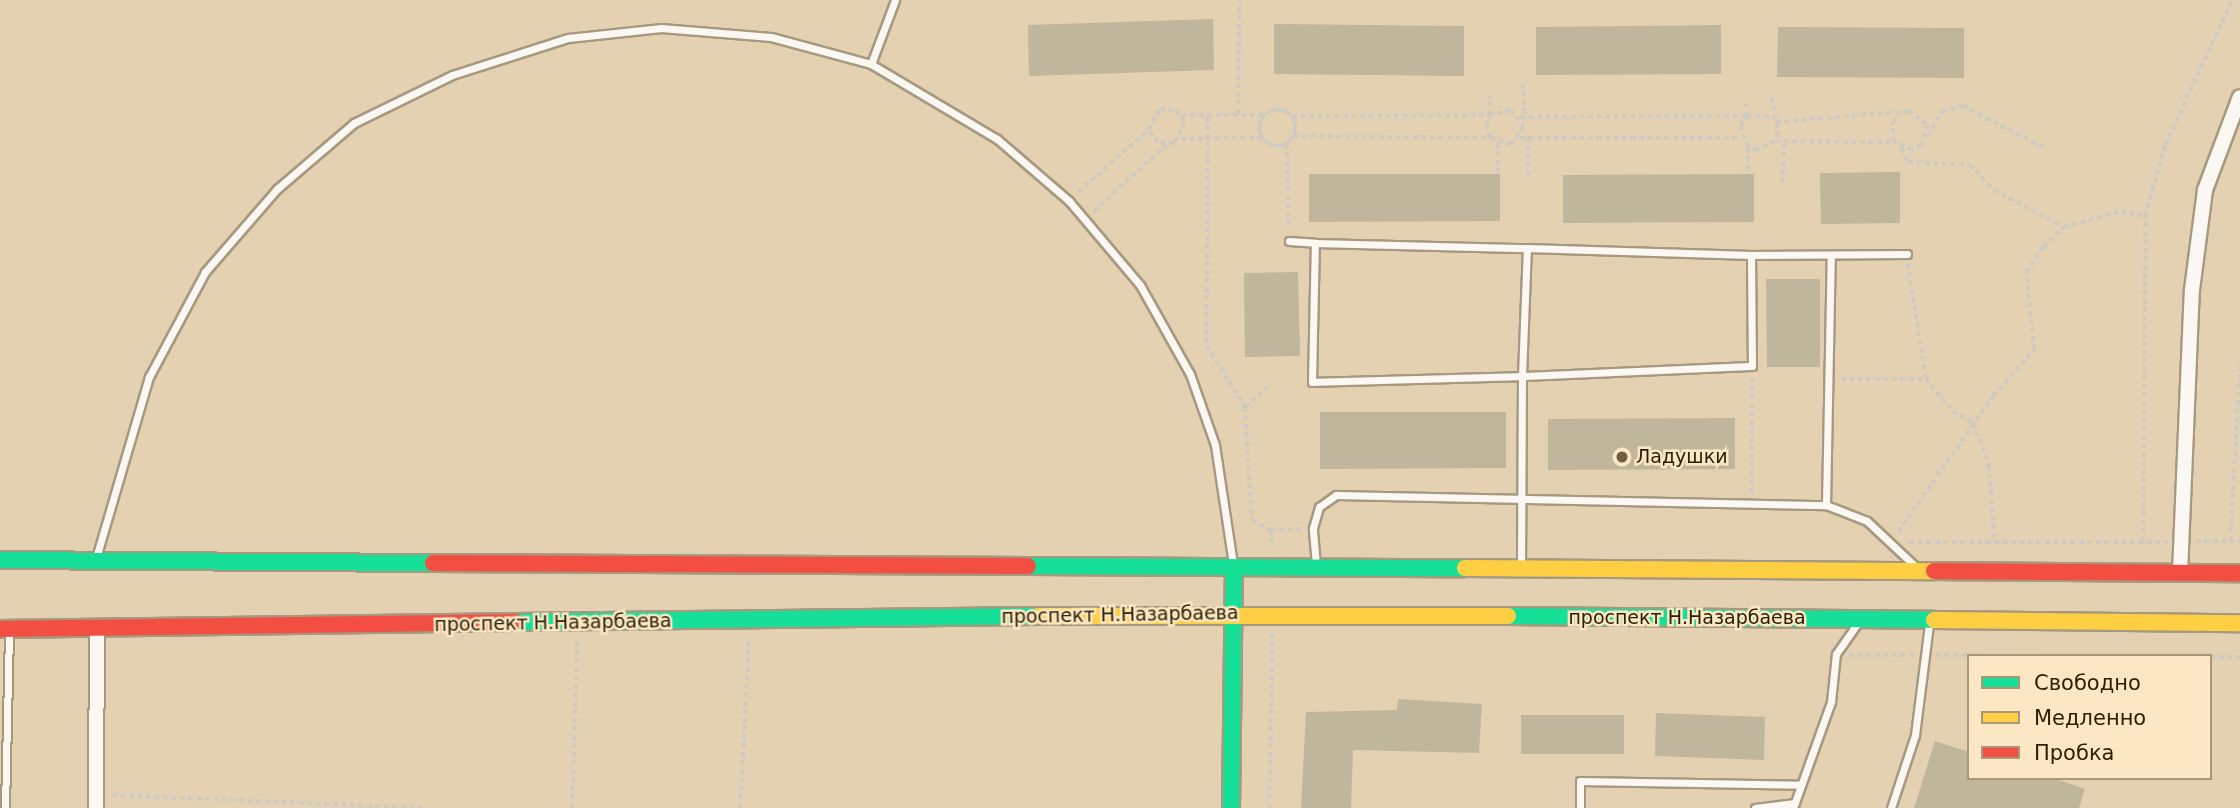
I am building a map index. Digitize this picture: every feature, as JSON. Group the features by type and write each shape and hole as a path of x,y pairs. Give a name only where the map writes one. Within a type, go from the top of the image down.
{"main road":[{"path":"0,560 96,558 1234,572 1919,569 2240,573"},
{"path":"1231,808 1234,572"},
{"name":"проспект Н.Назарбаева","path":"4,629 1234,613 2240,623"}],"street":[{"path":"2180,573 2192,290 2204,190 2240,97"},
{"path":"96,801 97,629"}],"lane":[{"path":"870,64 895,0"},
{"path":"96,558 149,377 205,272 277,189 354,123 452,75 581,37 661,28 771,37 870,64 997,139 1069,201 1140,285 1190,374 1215,445 1234,572"},
{"path":"1289,241 1751,255 1907,254"},
{"path":"1315,243 1312,382 1752,366 1751,255"},
{"path":"1521,572 1522,376 1527,248"},
{"path":"1826,505 1832,255"},
{"path":"1317,572 1313,528 1319,508 1336,495 1826,505 1867,521 1919,569"},
{"path":"1755,808 1794,806 1830,702 1836,654 1860,619"},
{"path":"1891,808 1915,735 1930,655 1929,620"},
{"path":"4,629 5,808"},
{"path":"1580,808 1580,781 1801,785"}],"path":[{"path":"1238,114 1239,0"},
{"path":"2143,542 2145,216 2165,145 2232,0"},
{"path":"1520,138 1523,83"},
{"path":"1489,96 1490,138"},
{"path":"1772,98 1775,141"},
{"path":"1741,138 1746,104"},
{"path":"1901,148 1921,146 1942,111 1963,106 2047,149"},
{"path":"1069,201 1148,130 1160,109 1182,116 1208,117 1264,115 1284,110 1292,116 1489,115 1511,110 1523,117 1746,116 1757,111 1775,120 1921,115 1928,136"},
{"path":"1263,138 1264,115"},
{"path":"1181,139 1182,116"},
{"path":"1289,241 1287,144 1294,136 1292,116"},
{"path":"1894,142 1892,123 1899,116"},
{"path":"1208,117 1207,346 1245,407 1252,520 1271,530 1313,528"},
{"path":"1148,130 1166,145"},
{"path":"1294,136 1490,138 1498,143 1520,138 1741,138 1748,146 1758,150 1775,141 1894,142 1901,148 1908,162 1970,165 1994,190 2064,227"},
{"path":"1085,220 1166,145 1181,139 1263,138 1287,144"},
{"path":"1528,138 1528,176"},
{"path":"1782,183 1784,142"},
{"path":"1498,143 1498,173"},
{"path":"1748,146 1748,170"},
{"path":"1890,542 1974,423 2034,350 2026,273 2064,227 2121,211 2145,216"},
{"path":"1907,254 1926,379 1953,411 1974,423 1989,465 1995,542"},
{"path":"2230,541 2240,362"},
{"path":"1751,502 1752,366"},
{"path":"1829,379 1926,379"},
{"path":"1245,407 1267,387"},
{"path":"1890,542 2240,541"},
{"path":"1269,808 1272,615"},
{"path":"740,808 750,620"},
{"path":"572,808 577,622"},
{"path":"1836,654 1967,655"},
{"path":"2212,657 2240,657"},
{"path":"96,801 425,808"}],"building":[{"path":"1213,19 1214,70 1029,76 1028,25"},
{"path":"1274,24 1464,26 1464,76 1274,74"},
{"path":"1721,25 1721,74 1536,75 1536,27"},
{"path":"1778,27 1964,28 1964,78 1777,77"},
{"path":"1900,172 1900,223 1821,224 1820,173"},
{"path":"1309,174 1500,174 1500,221 1309,222"},
{"path":"1754,174 1754,222 1563,223 1563,175"},
{"path":"1298,272 1300,356 1245,357 1244,273"},
{"path":"1766,279 1820,279 1820,367 1767,367"},
{"path":"1320,412 1506,412 1506,468 1320,469"},
{"path":"1735,418 1735,469 1548,470 1548,419"},
{"path":"1398,699 1482,704 1479,753 1353,750 1351,808 1301,808 1306,712 1397,710"},
{"path":"1656,713 1765,717 1764,760 1655,756"},
{"path":"1521,715 1624,715 1624,754 1521,754"},
{"path":"1935,741 1967,751 1967,780 2059,780 2085,789 2079,808 1914,808"}],"traffic: fast":[{"path":"0,560 433,563"},
{"path":"1028,566 1465,568"},
{"path":"1231,808 1234,572"},
{"path":"516,622 1038,616"},
{"path":"1508,616 1934,620"}],"traffic: slow":[{"path":"1465,568 1934,571"},
{"path":"1038,616 1508,616"},
{"path":"1934,620 2240,623"}],"traffic: jam":[{"path":"433,563 1028,566"},
{"path":"1934,571 2240,573"},
{"path":"0,629 516,622"}],"place":[{"name":"Ладушки","path":"1622,457"}]}
